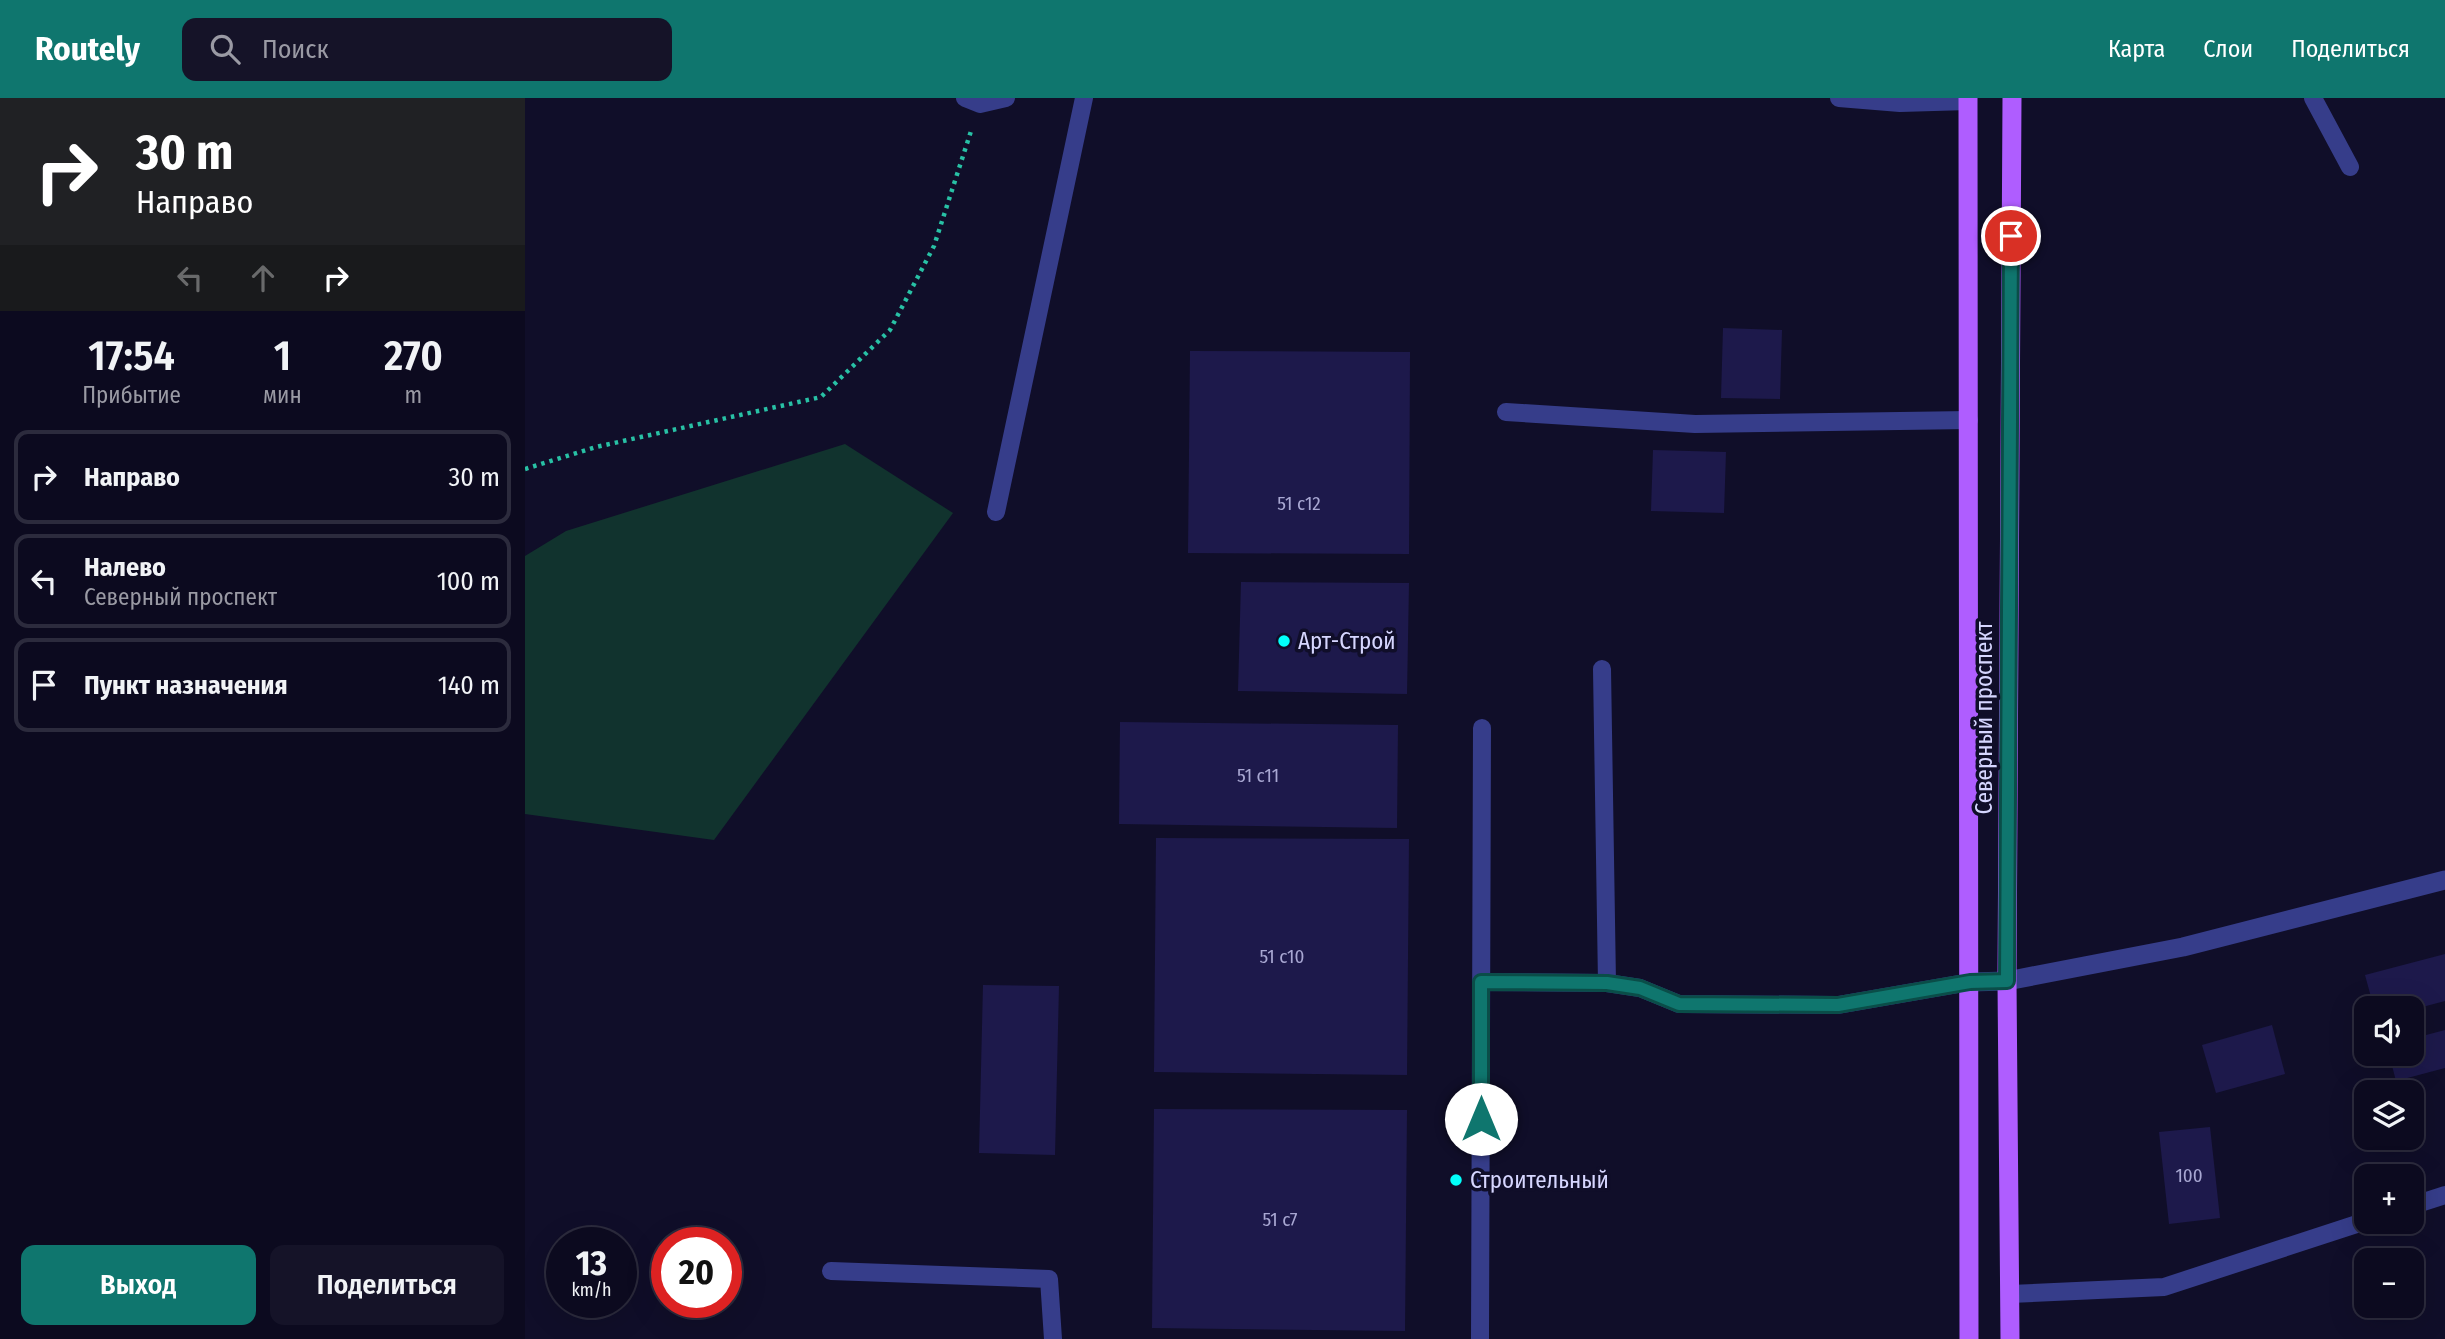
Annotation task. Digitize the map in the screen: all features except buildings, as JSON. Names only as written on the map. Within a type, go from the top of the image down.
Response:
[{"type":"main road","name":"Северный проспект","points":[[2010,1339],[2007,981],[2012,98]]},
{"type":"main road","name":"Северный проспект","points":[[1968,99],[1969,1339]]},
{"type":"street","points":[[1970,982],[2007,981],[2183,947],[2445,880]]},
{"type":"lane","points":[[973,101],[1006,98]]},
{"type":"lane","points":[[996,512],[1084,98]]},
{"type":"lane","points":[[1839,98],[1900,103],[1968,99]]},
{"type":"lane","points":[[2313,98],[2350,167]]},
{"type":"lane","points":[[1506,412],[1695,425],[1969,420]]},
{"type":"lane","points":[[1602,668],[1607,983]]},
{"type":"lane","points":[[1480,1339],[1482,728]]},
{"type":"lane","points":[[1481,982],[1607,983],[1640,988],[1679,1004],[1838,1005],[1970,982]]},
{"type":"lane","points":[[2424,1202],[2445,1195]]},
{"type":"lane","points":[[2010,1294],[2164,1287],[2354,1225]]},
{"type":"lane","points":[[831,1271],[1049,1279],[1052,1339]]},
{"type":"path","points":[[525,469],[596,447],[821,397],[890,330],[934,246],[973,101]]},
{"type":"green space","points":[[845,444],[953,513],[714,840],[525,814],[525,556],[566,531]]},
{"type":"place","name":"Арт-Строй","points":[[1284,641]]},
{"type":"place","name":"Строительный","points":[[1456,1180]]},
{"type":"route","points":[[1481,1119],[1481,982],[1607,983],[1640,988],[1679,1004],[1838,1005],[1970,982],[2007,981],[2011,236]]}]
